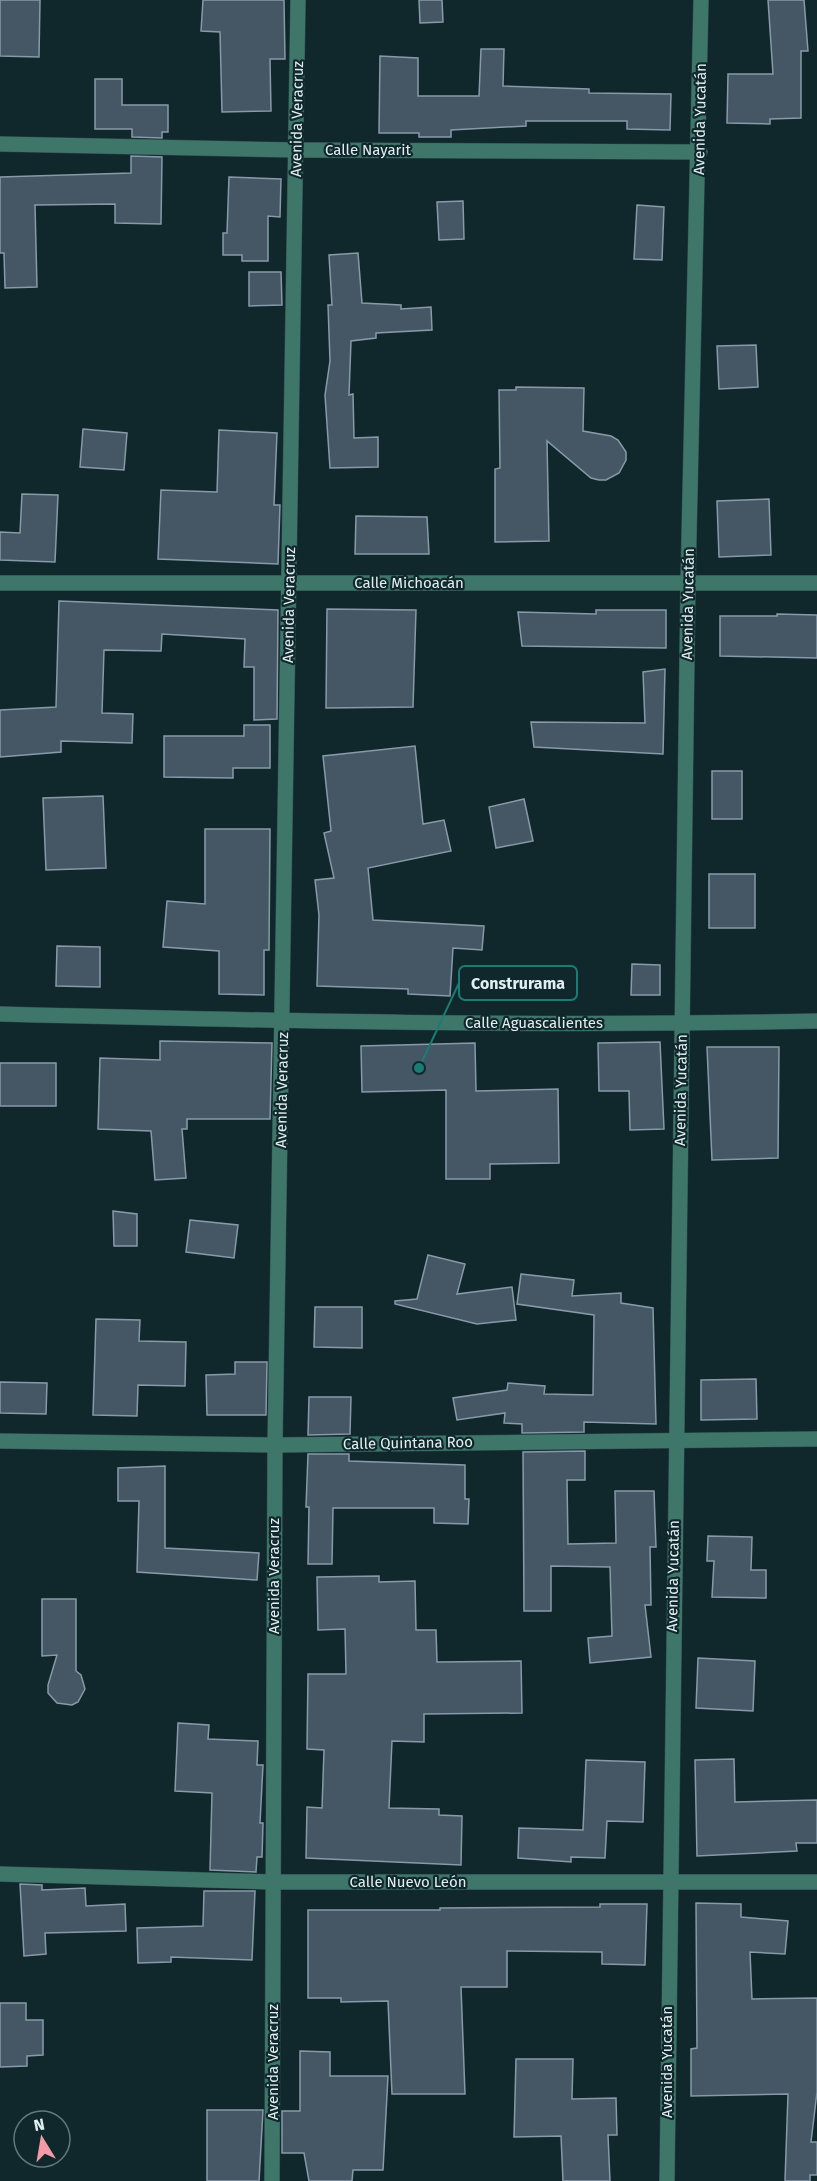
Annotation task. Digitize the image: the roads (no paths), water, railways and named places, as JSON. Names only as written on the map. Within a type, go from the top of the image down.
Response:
[{"type":"street","name":"Avenida Veracruz","points":[[272,2181],[274,1445],[283,1021],[298,0]]},
{"type":"street","name":"Avenida Yucatán","points":[[667,2181],[669,1883],[688,582],[700,152],[701,0]]},
{"type":"street","name":"Calle Nayarit","points":[[0,144],[297,150],[700,152]]},
{"type":"street","name":"Calle Michoacán","points":[[0,583],[817,583]]},
{"type":"street","name":"Calle Aguascalientes","points":[[0,1014],[283,1021],[682,1024],[817,1021]]},
{"type":"street","name":"Calle Quintana Roo","points":[[0,1441],[274,1445],[817,1439]]},
{"type":"street","name":"Calle Nuevo León","points":[[0,1874],[274,1882],[817,1882]]},
{"type":"place","name":"Construrama","points":[[419,1068]]}]
